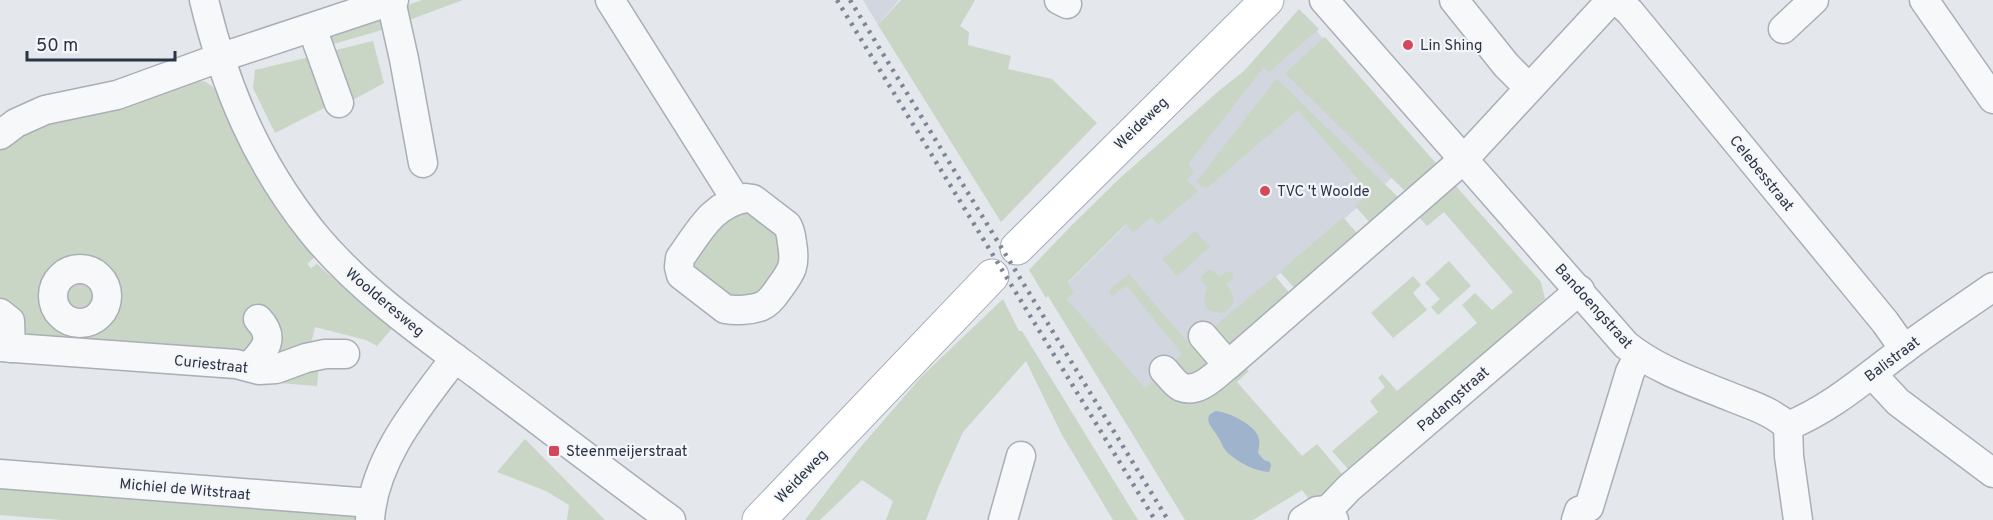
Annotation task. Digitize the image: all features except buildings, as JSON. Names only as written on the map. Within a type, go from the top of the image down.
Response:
[{"type":"main road","name":"Weideweg","points":[[1017,248],[1267,0]]},
{"type":"main road","name":"Weideweg","points":[[759,520],[992,276]]},
{"type":"street","name":"Woolderesweg","points":[[204,0],[226,81],[249,133],[273,176],[312,232],[352,274],[390,308],[671,520]]},
{"type":"street","points":[[610,0],[736,200]]},
{"type":"street","name":"Bandoengstraat","points":[[1324,0],[1626,345],[1639,355],[1679,376],[1772,413],[1788,426]]},
{"type":"street","points":[[1454,0],[1506,65],[1529,88]]},
{"type":"street","points":[[1164,370],[1179,387],[1190,389],[1202,386],[1464,159],[1611,0]]},
{"type":"street","name":"Celebesstraat","points":[[1617,0],[1637,21],[1870,304],[1904,349]]},
{"type":"street","points":[[1783,29],[1814,0]]},
{"type":"street","points":[[1924,0],[1993,99]]},
{"type":"street","points":[[0,135],[16,123],[38,113],[117,95],[219,58],[393,1],[423,163]]},
{"type":"street","points":[[312,28],[339,103]]},
{"type":"street","name":"Balistraat","points":[[1788,426],[1810,417],[1840,399],[1904,349],[1993,287]]},
{"type":"street","name":"Padangstraat","points":[[1321,517],[1336,499],[1580,290]]},
{"type":"street","points":[[0,313],[10,321],[5,347]]},
{"type":"street","points":[[249,367],[267,344],[266,329],[258,319]]},
{"type":"street","points":[[75,352],[78,323]]},
{"type":"street","points":[[1203,336],[1227,365]]},
{"type":"street","name":"Curiestraat","points":[[5,347],[236,364],[259,370],[276,369],[325,354],[345,354]]},
{"type":"street","points":[[1576,520],[1579,512],[1588,507],[1629,372],[1639,355]]},
{"type":"street","points":[[370,512],[380,475],[400,435],[455,358]]},
{"type":"street","points":[[1872,374],[1898,402],[1993,473]]},
{"type":"street","points":[[1788,426],[1789,456],[1798,520]]},
{"type":"street","points":[[1003,520],[1021,456]]},
{"type":"street","name":"Michiel de Witstraat","points":[[0,474],[370,512]]},
{"type":"shaded area","points":[[863,0],[899,0],[878,25]]},
{"type":"shaded area","name":"TVC 't Woolde","points":[[1305,17],[1421,153],[1145,389],[1067,299],[1074,293],[1068,283],[1122,229]]},
{"type":"green space","points":[[422,0],[463,0],[404,22],[405,6]]},
{"type":"green space","points":[[901,0],[975,0],[960,26],[969,32],[968,45],[1011,56],[1008,69],[1052,79],[1097,123],[1001,222],[878,25]]},
{"type":"green space","points":[[1299,9],[1319,29],[1269,72],[1263,68],[1188,164],[1194,171],[1187,180],[1198,191],[1158,225],[1151,217],[1133,233],[1126,224],[1068,282],[1074,293],[1067,299],[1145,388],[1157,377],[1168,389],[1243,366],[1249,371],[1237,382],[1302,456],[1317,444],[1348,481],[1313,504],[1302,490],[1253,520],[1185,520],[1048,296],[1046,298],[1029,270],[1119,179],[1244,71]]},
{"type":"green space","points":[[378,17],[386,22],[389,28],[323,47],[321,35]]},
{"type":"green space","points":[[1325,37],[1441,169],[1407,193],[1285,73]]},
{"type":"green space","points":[[373,41],[384,83],[351,101],[324,53]]},
{"type":"green space","points":[[314,56],[330,105],[275,133],[253,88],[255,70]]},
{"type":"green space","points":[[1276,79],[1399,198],[1374,227],[1355,206],[1370,193],[1298,110],[1207,188],[1202,187],[1197,181]]},
{"type":"green space","points":[[196,80],[206,82],[218,91],[318,254],[307,264],[311,268],[317,264],[364,305],[394,326],[377,346],[366,340],[315,327],[306,365],[319,366],[317,386],[0,361],[0,149],[23,131]]},
{"type":"green space","points":[[1455,185],[1541,282],[1545,299],[1354,476],[1332,451],[1378,412],[1370,401],[1385,387],[1378,378],[1382,374],[1397,391],[1477,323],[1462,305],[1475,293],[1492,310],[1513,292],[1444,212],[1427,226],[1419,217]]},
{"type":"green space","points":[[750,207],[786,244],[769,289],[736,302],[688,268],[715,224]]},
{"type":"green space","points":[[1343,217],[1361,238],[1299,293],[1280,272]]},
{"type":"green space","points":[[1195,231],[1210,247],[1177,276],[1162,259]]},
{"type":"green space","points":[[1449,261],[1471,286],[1438,315],[1431,307],[1440,299],[1425,283]]},
{"type":"green space","points":[[1208,270],[1214,271],[1220,277],[1227,271],[1233,273],[1232,280],[1226,283],[1234,300],[1228,310],[1222,313],[1210,311],[1205,305],[1207,287],[1201,280],[1202,275]]},
{"type":"green space","points":[[1129,274],[1191,346],[1198,341],[1214,360],[1194,380],[1172,364],[1182,354],[1126,285],[1113,296],[1110,292],[1112,287]]},
{"type":"green space","points":[[1275,276],[1293,297],[1232,350],[1210,330]]},
{"type":"green space","points":[[1413,276],[1421,285],[1413,293],[1427,310],[1393,338],[1371,313]]},
{"type":"green space","points":[[1003,299],[1019,331],[1022,331],[1138,520],[1113,520],[1062,435],[1026,361],[963,432],[926,520],[886,520],[893,501],[862,480],[820,520],[805,520],[858,450],[922,376]]},
{"type":"green space","points":[[525,439],[605,520],[567,520],[569,505],[546,491],[497,472]]},
{"type":"green space","points":[[0,481],[351,510],[360,520],[61,520],[0,515]]},
{"type":"water","points":[[1216,411],[1239,419],[1254,430],[1259,439],[1258,453],[1264,460],[1270,462],[1269,472],[1248,466],[1227,452],[1209,423],[1209,416]]},
{"type":"railway","points":[[837,0],[1155,520]]},
{"type":"railway","points":[[850,0],[1168,520]]},
{"type":"place","name":"Lin Shing","points":[[1408,45]]},
{"type":"place","name":"TVC 't Woolde","points":[[1265,191]]},
{"type":"place","name":"Steenmeijerstraat","points":[[554,451]]}]
